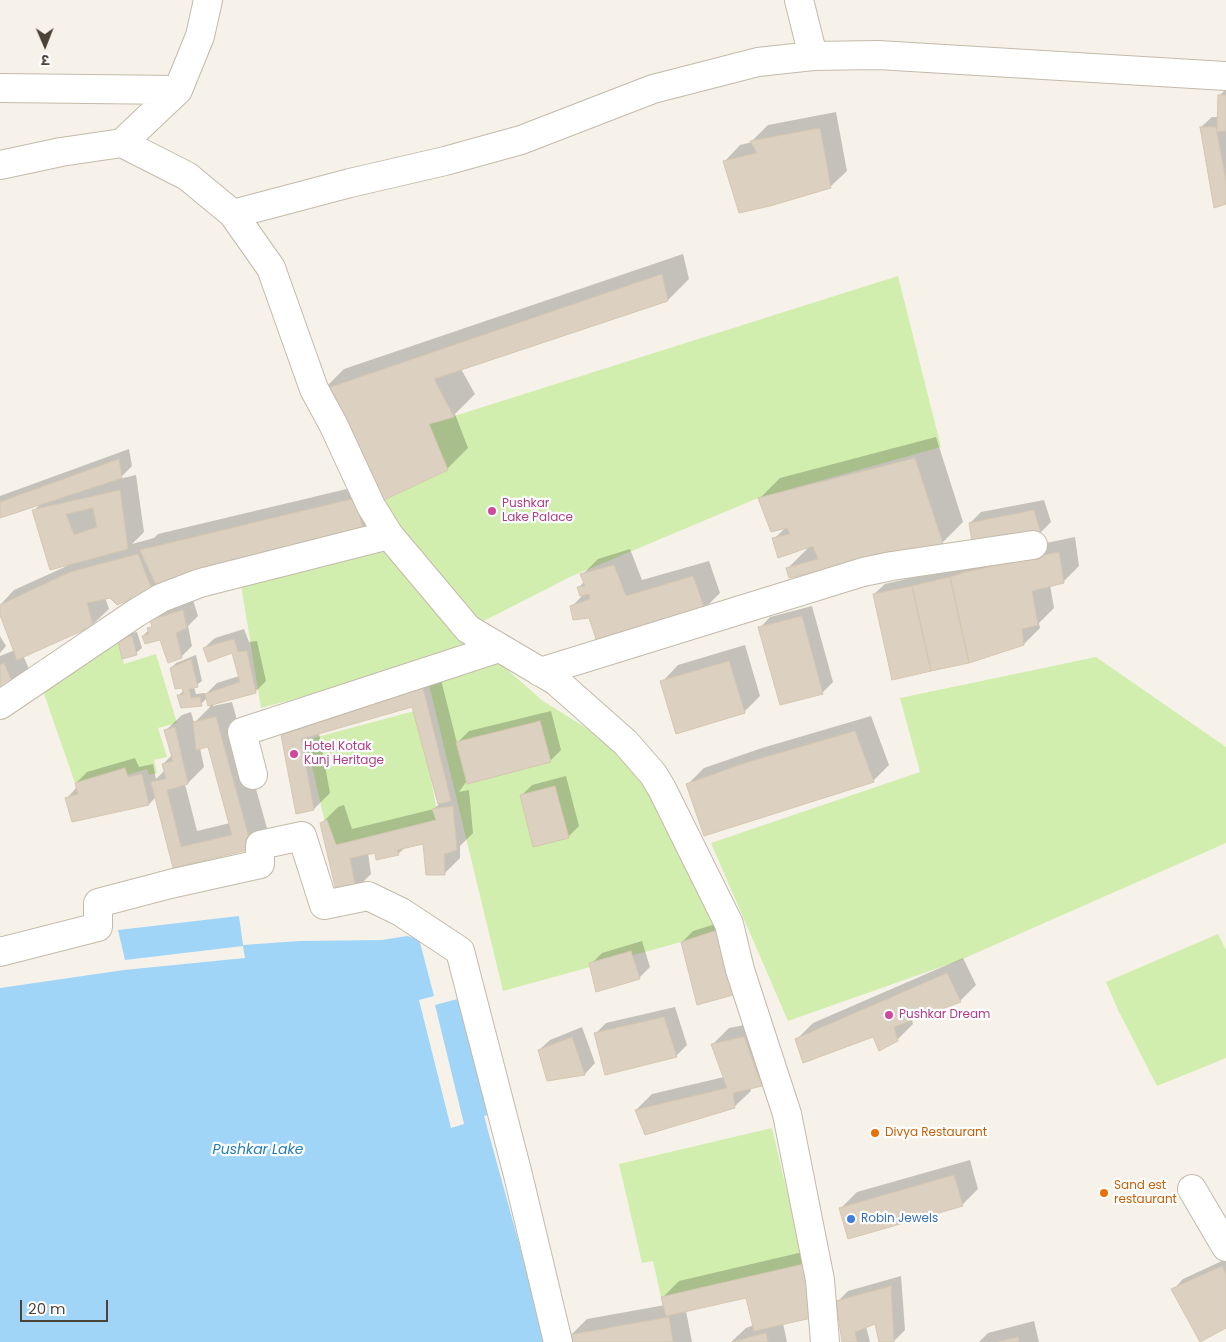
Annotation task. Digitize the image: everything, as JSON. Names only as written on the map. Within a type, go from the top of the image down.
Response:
[{"type":"street","points":[[0,166],[60,152],[122,143],[178,90],[200,36],[208,0]]},
{"type":"street","points":[[799,0],[813,56]]},
{"type":"street","points":[[233,214],[521,140],[653,90],[758,62],[813,56],[878,55],[1226,76]]},
{"type":"street","points":[[0,88],[178,90]]},
{"type":"street","points":[[122,143],[187,176],[233,214],[271,268],[314,389],[334,424],[372,506],[389,535],[468,630],[556,681],[626,743],[653,774],[729,924],[740,970],[787,1114],[820,1280],[824,1342]]},
{"type":"street","points":[[0,705],[161,598],[200,583],[389,535]]},
{"type":"street","points":[[540,672],[863,572],[1032,545]]},
{"type":"street","points":[[253,775],[242,732],[499,648]]},
{"type":"street","points":[[0,952],[98,927],[98,903],[170,884],[260,864],[260,845],[302,836],[324,906],[368,896],[401,912],[460,951],[518,1175],[558,1342]]},
{"type":"street","points":[[1192,1189],[1226,1247]]},
{"type":"green space","points":[[898,276],[941,447],[758,498],[570,577],[470,628],[374,505],[448,470],[429,424]]},
{"type":"green space","points":[[387,540],[454,623],[543,701],[665,777],[727,927],[692,939],[503,991],[424,664],[261,708],[241,585]]},
{"type":"green space","points":[[118,640],[124,664],[156,654],[177,723],[158,728],[167,757],[154,760],[157,773],[149,775],[147,769],[127,775],[124,768],[75,783],[43,691]]},
{"type":"green space","points":[[1096,657],[1226,747],[1226,843],[958,961],[788,1021],[711,843],[920,772],[900,698]]},
{"type":"green space","points":[[418,710],[439,822],[331,849],[306,740]]},
{"type":"green space","points":[[1218,934],[1226,950],[1226,1058],[1157,1086],[1118,1010],[1106,982]]},
{"type":"green space","points":[[772,1128],[804,1264],[661,1297],[653,1261],[642,1263],[619,1164]]},
{"type":"water","name":"Pushkar Lake","points":[[239,916],[243,945],[300,941],[382,940],[407,936],[419,939],[434,996],[419,1000],[451,1128],[464,1124],[435,1005],[465,997],[495,1113],[484,1116],[546,1342],[0,1342],[0,988],[124,970],[245,958],[243,946],[125,960],[118,930]]},
{"type":"building","points":[[1218,95],[1226,95],[1226,131],[1217,132]]},
{"type":"building","points":[[1200,127],[1216,127],[1226,181],[1226,204],[1214,208]]},
{"type":"building","points":[[820,128],[831,188],[739,213],[723,161],[757,153],[750,141]]},
{"type":"building","points":[[662,274],[668,301],[434,379],[454,417],[429,424],[448,470],[384,500],[331,390],[319,391]]},
{"type":"building","points":[[915,458],[943,544],[789,578],[786,568],[818,559],[813,546],[778,558],[772,538],[790,534],[787,528],[771,532],[758,498]]},
{"type":"building","points":[[119,459],[122,478],[0,518],[0,502]]},
{"type":"building","points":[[120,490],[128,549],[50,570],[32,510]]},
{"type":"building","points":[[356,498],[364,536],[157,587],[140,550]]},
{"type":"building","points":[[93,508],[97,527],[74,535],[66,514]]},
{"type":"building","points":[[1034,510],[1041,534],[973,547],[969,523]]},
{"type":"building","points":[[1059,552],[1064,583],[1032,591],[1038,625],[1022,629],[1024,645],[969,663],[950,577]]},
{"type":"building","points":[[138,554],[152,590],[117,605],[110,598],[87,603],[93,626],[17,660],[0,615],[0,605],[70,572]]},
{"type":"building","points":[[614,565],[626,596],[693,576],[705,610],[597,642],[589,618],[573,620],[570,606],[590,599],[589,594],[580,596],[577,587],[585,586],[580,574]]},
{"type":"building","points":[[950,577],[969,663],[931,671],[912,586]]},
{"type":"building","points":[[912,586],[931,671],[892,680],[873,594]]},
{"type":"building","points":[[183,610],[187,628],[176,633],[182,658],[168,663],[160,640],[145,644],[142,636],[149,634],[147,628],[152,627],[150,620]]},
{"type":"building","points":[[802,616],[823,694],[780,705],[758,627]]},
{"type":"building","points":[[132,636],[137,655],[122,659],[118,640]]},
{"type":"building","points":[[234,639],[238,652],[247,651],[256,693],[208,706],[205,694],[240,682],[232,653],[208,662],[203,648]]},
{"type":"building","points":[[191,659],[198,687],[189,689],[191,698],[200,697],[202,706],[181,708],[177,695],[184,695],[182,688],[175,689],[170,668]]},
{"type":"building","points":[[729,661],[745,713],[676,734],[660,681]]},
{"type":"building","points":[[4,663],[16,691],[0,702],[0,665]]},
{"type":"building","name":"Hotel Kotak Kunj Heritage","points":[[423,688],[451,801],[438,804],[412,707],[301,739],[314,810],[296,814],[281,735]]},
{"type":"building","points":[[216,717],[252,849],[173,868],[151,782],[166,779],[162,764],[173,761],[164,730],[175,727],[188,784],[167,790],[181,847],[232,835],[208,747],[196,750],[193,722]]},
{"type":"building","points":[[540,721],[551,762],[467,784],[456,742]]},
{"type":"building","points":[[855,731],[874,782],[704,836],[686,784],[745,763]]},
{"type":"building","points":[[125,768],[128,777],[142,774],[149,805],[72,822],[65,798],[78,794],[75,783]]},
{"type":"building","points":[[555,786],[569,838],[533,847],[520,795]]},
{"type":"building","points":[[453,806],[457,850],[444,854],[445,875],[426,875],[423,844],[397,850],[399,855],[376,860],[375,853],[350,858],[356,891],[337,895],[320,823],[327,820],[336,845],[436,820],[432,809]]},
{"type":"building","points":[[727,927],[733,995],[697,1005],[681,942]]},
{"type":"building","points":[[631,951],[640,979],[596,992],[589,963]]},
{"type":"building","name":"Pushkar Dream","points":[[947,973],[961,1002],[894,1027],[898,1041],[879,1051],[873,1037],[803,1063],[795,1039]]},
{"type":"building","points":[[664,1017],[677,1057],[605,1075],[594,1033]]},
{"type":"building","points":[[572,1037],[585,1075],[547,1081],[538,1050]]},
{"type":"building","points":[[744,1037],[762,1086],[733,1093],[735,1108],[645,1135],[635,1110],[727,1088],[711,1044]]},
{"type":"building","points":[[954,1175],[963,1206],[848,1239],[839,1208]]},
{"type":"building","points":[[804,1264],[816,1317],[754,1331],[746,1298],[666,1316],[661,1297]]},
{"type":"building","points":[[1222,1266],[1226,1274],[1226,1328],[1200,1342],[1171,1289]]},
{"type":"building","points":[[891,1286],[894,1342],[879,1342],[875,1324],[855,1332],[857,1342],[842,1342],[836,1301]]},
{"type":"building","points":[[669,1317],[673,1342],[571,1342],[569,1335]]},
{"type":"building","points":[[766,1333],[768,1342],[733,1342],[750,1337]]},
{"type":"building","points":[[1018,1337],[1019,1342],[998,1342]]},
{"type":"place","name":"Pushkar Lake Palace","points":[[492,511]]},
{"type":"place","name":"Hotel Kotak Kunj Heritage","points":[[294,754]]},
{"type":"place","name":"Pushkar Dream","points":[[889,1015]]},
{"type":"place","name":"Divya Restaurant","points":[[875,1133]]},
{"type":"place","name":"Sand est restaurant","points":[[1104,1193]]},
{"type":"place","name":"Robin Jewels","points":[[851,1219]]}]
